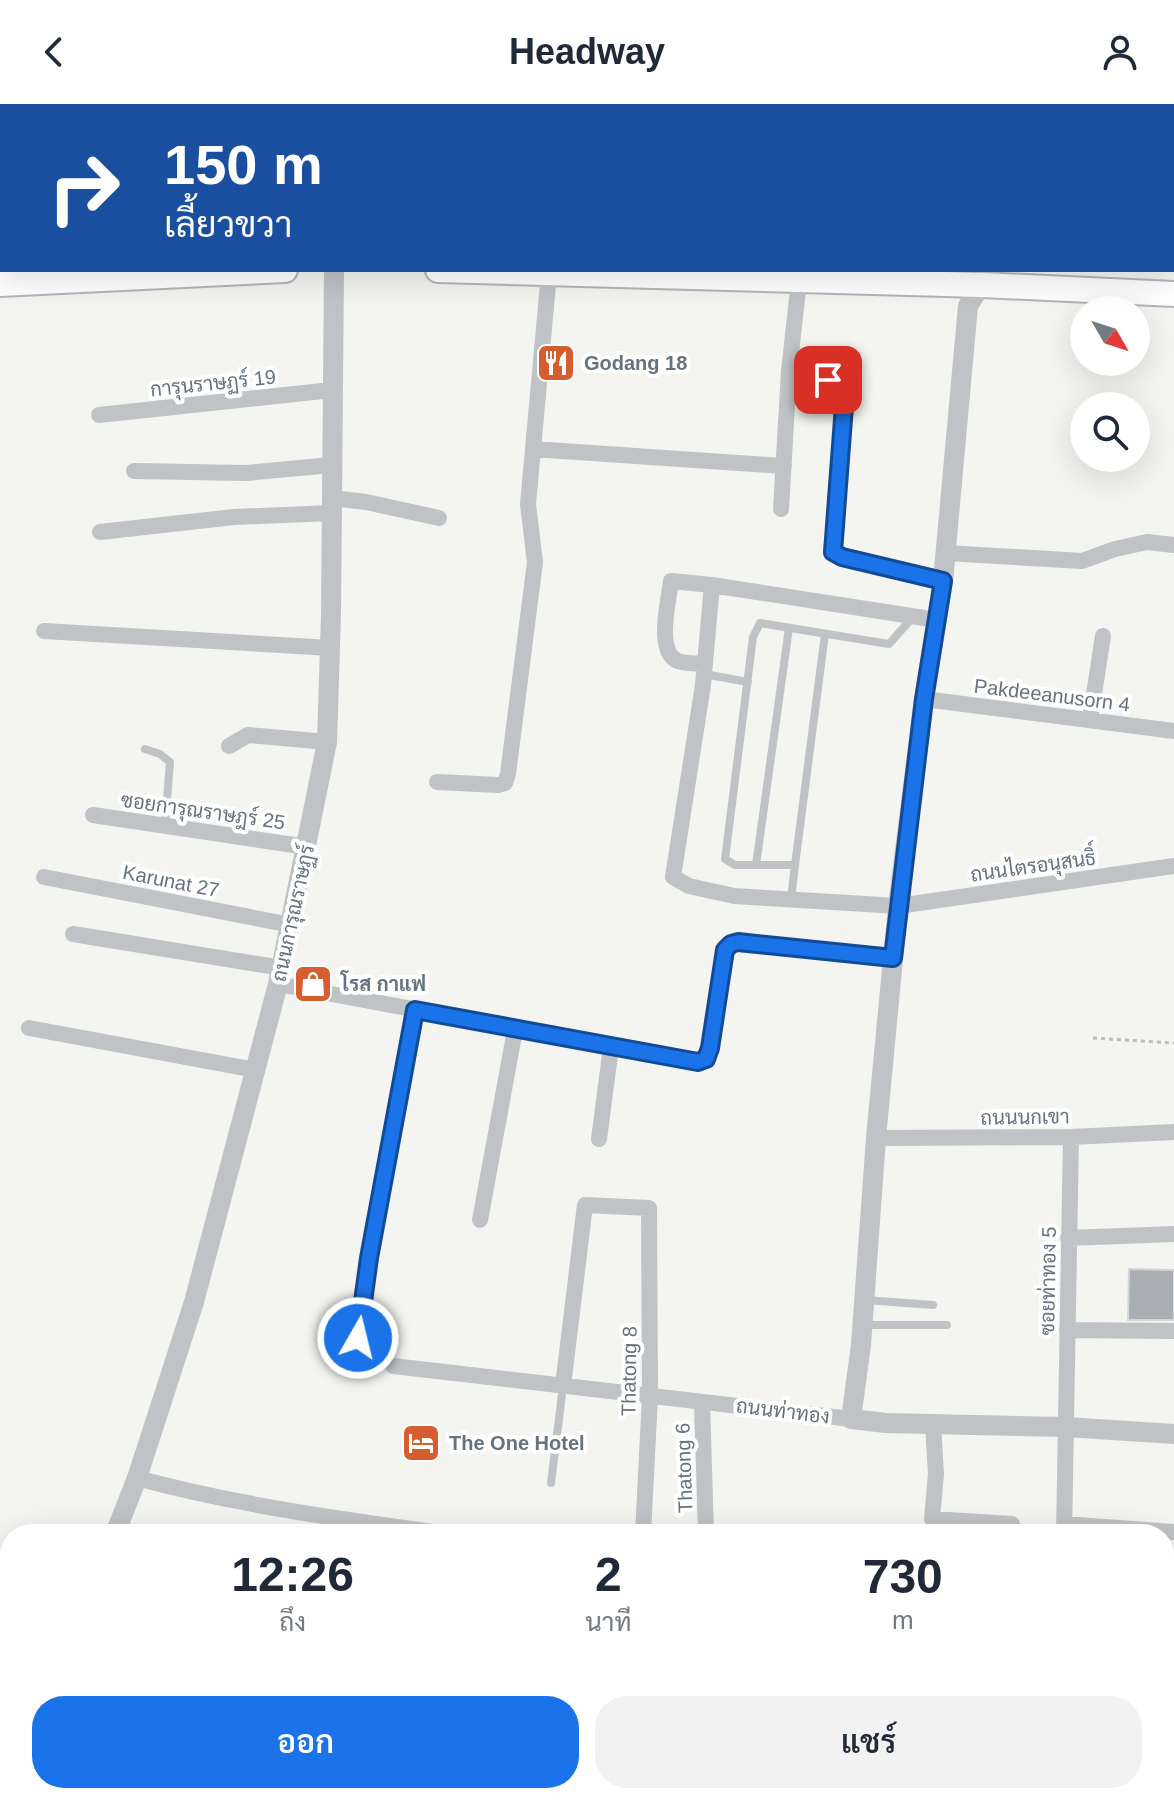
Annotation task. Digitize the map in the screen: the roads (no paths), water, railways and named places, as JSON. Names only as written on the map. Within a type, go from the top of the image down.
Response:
[{"type":"main road","points":[[0,284],[110,274],[198,272]]},
{"type":"main road","points":[[512,272],[986,278],[1174,294]]},
{"type":"street","name":"ถนนการุณราษฏร์","points":[[119,1524],[194,1302],[280,976],[327,742],[334,272]]},
{"type":"street","points":[[437,782],[498,785],[505,783],[508,774],[535,562],[528,504],[549,273]]},
{"type":"street","points":[[781,509],[789,371],[800,275]]},
{"type":"street","points":[[851,1419],[863,1325],[876,1138],[898,906],[924,699],[943,581],[968,306],[986,278]]},
{"type":"street","points":[[789,371],[828,380],[842,395],[844,406],[833,552],[842,557],[943,581]]},
{"type":"street","name":"การุนราษฏร์ 19","points":[[99,415],[332,390]]},
{"type":"street","points":[[533,449],[784,466]]},
{"type":"street","points":[[134,471],[247,473],[331,465]]},
{"type":"street","points":[[100,532],[366,502],[439,518]]},
{"type":"street","points":[[946,553],[1082,561],[1147,542],[1174,545]]},
{"type":"street","points":[[712,585],[704,669],[678,661],[665,642],[671,581],[712,585],[937,620]]},
{"type":"street","points":[[44,631],[330,648]]},
{"type":"street","points":[[1090,720],[1103,636]]},
{"type":"street","name":"ถนนไตรอนุสนธิ์","points":[[704,669],[673,877],[689,886],[734,896],[898,906],[1174,866]]},
{"type":"street","name":"Pakdeeanusorn 4","points":[[924,699],[1174,731]]},
{"type":"street","points":[[229,746],[248,735],[327,742]]},
{"type":"street","name":"ซอยการุณราษฎร์ 25","points":[[93,815],[307,847]]},
{"type":"street","name":"Karunat 27","points":[[44,877],[291,925]]},
{"type":"street","points":[[73,934],[280,976],[415,1010],[698,1062],[706,1059],[725,950],[731,944],[738,942],[893,958]]},
{"type":"street","points":[[354,1364],[369,1258],[415,1010]]},
{"type":"street","points":[[29,1028],[255,1070]]},
{"type":"street","points":[[480,1220],[515,1030]]},
{"type":"street","points":[[599,1139],[611,1047]]},
{"type":"street","name":"ถนนนกเขา","points":[[876,1138],[1071,1137],[1174,1132]]},
{"type":"street","name":"ซอยท่าทอง 5","points":[[1064,1524],[1071,1137]]},
{"type":"street","name":"Thatong 8","points":[[563,1386],[585,1205],[649,1208],[650,1396],[644,1524]]},
{"type":"street","points":[[1068,1238],[1174,1234]]},
{"type":"street","points":[[1067,1330],[1174,1331]]},
{"type":"street","name":"ถนนท่าทอง","points":[[393,1366],[851,1419],[1174,1434]]},
{"type":"street","name":"Thatong 6","points":[[702,1402],[706,1524]]},
{"type":"street","points":[[933,1424],[936,1474],[932,1519],[1012,1524]]},
{"type":"street","points":[[137,1478],[335,1524]]},
{"type":"street","points":[[1168,1804],[1174,1804]]},
{"type":"lane","points":[[795,865],[735,865],[725,859],[753,637],[760,623],[889,644],[913,616]]},
{"type":"lane","points":[[756,865],[789,628]]},
{"type":"lane","points":[[791,899],[825,634]]},
{"type":"lane","points":[[704,669],[748,682]]},
{"type":"lane","points":[[145,749],[160,754],[170,762],[165,826]]},
{"type":"lane","points":[[865,1300],[933,1305]]},
{"type":"lane","points":[[863,1325],[947,1325]]},
{"type":"lane","points":[[551,1483],[563,1386]]},
{"type":"place","name":"Godang 18","points":[[556,363]]},
{"type":"place","name":"โรส กาแฟ","points":[[313,984]]},
{"type":"place","name":"The One Hotel","points":[[421,1443]]}]
